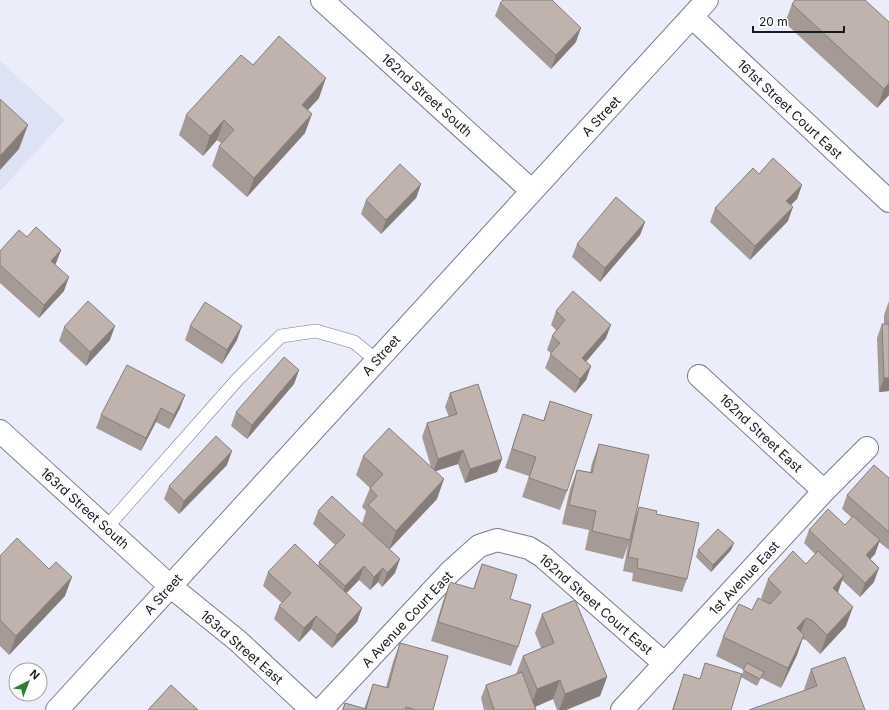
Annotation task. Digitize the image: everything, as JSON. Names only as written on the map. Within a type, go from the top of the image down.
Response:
[{"type":"street","name":"162nd Street South","points":[[322,0],[532,191]]},
{"type":"street","name":"A Street","points":[[57,710],[707,0]]},
{"type":"street","name":"161st Street Court East","points":[[692,17],[889,201]]},
{"type":"street","name":"162nd Street East","points":[[699,376],[824,491]]},
{"type":"street","name":"163rd Street South","points":[[0,431],[170,586]]},
{"type":"street","name":"1st Avenue East","points":[[622,710],[824,491],[868,448]]},
{"type":"street","name":"A Avenue Court East","points":[[321,710],[450,572],[479,546],[497,540],[501,542]]},
{"type":"street","name":"162nd Street Court East","points":[[501,542],[529,548],[542,556],[665,664]]},
{"type":"street","name":"163rd Street East","points":[[170,586],[238,641],[312,710]]},
{"type":"lane","points":[[106,528],[237,380],[281,336],[316,332],[354,342],[376,360]]},
{"type":"shaded area","points":[[0,61],[65,120],[0,191]]},
{"type":"building","points":[[503,0],[552,0],[581,28],[556,55],[500,3]]},
{"type":"building","points":[[795,0],[865,0],[889,22],[889,83],[884,89],[792,4]]},
{"type":"building","points":[[279,36],[326,78],[302,105],[312,114],[254,178],[219,146],[234,130],[224,120],[210,136],[186,115],[241,55],[253,65]]},
{"type":"building","points":[[0,99],[28,125],[0,156]]},
{"type":"building","points":[[773,158],[802,185],[786,201],[793,207],[755,246],[715,208],[753,168],[759,174]]},
{"type":"building","points":[[400,164],[421,184],[386,220],[366,200]]},
{"type":"building","points":[[616,197],[645,222],[605,268],[577,244]]},
{"type":"building","points":[[36,227],[61,250],[51,261],[69,277],[44,305],[0,265],[0,251],[19,230],[27,237]]},
{"type":"building","points":[[573,291],[611,325],[582,358],[591,366],[580,379],[550,354],[560,343],[552,336],[565,320],[556,311]]},
{"type":"building","points":[[88,301],[115,326],[90,352],[64,327]]},
{"type":"building","points":[[205,302],[242,326],[227,350],[190,326]]},
{"type":"building","points":[[882,324],[889,324],[889,378],[884,378]]},
{"type":"building","points":[[284,357],[299,370],[252,425],[236,412]]},
{"type":"building","points":[[127,365],[185,395],[174,415],[161,408],[146,438],[101,415]]},
{"type":"building","points":[[478,384],[502,459],[470,469],[463,450],[438,459],[427,423],[457,414],[450,393]]},
{"type":"building","points":[[550,401],[592,415],[567,491],[529,478],[536,457],[512,449],[523,414],[544,421]]},
{"type":"building","points":[[389,428],[444,479],[396,531],[368,505],[377,496],[370,488],[383,474],[363,456]]},
{"type":"building","points":[[216,436],[232,451],[184,501],[169,486]]},
{"type":"building","points":[[599,444],[649,455],[630,540],[592,531],[596,511],[569,505],[577,470],[592,473]]},
{"type":"building","points":[[874,465],[889,478],[889,532],[847,495]]},
{"type":"building","points":[[332,496],[400,559],[387,573],[383,568],[374,577],[364,566],[345,586],[319,562],[345,535],[318,511]]},
{"type":"building","points":[[639,507],[657,511],[656,514],[699,523],[687,579],[637,568],[638,559],[628,557]]},
{"type":"building","points":[[828,509],[845,525],[853,516],[880,540],[866,555],[879,568],[865,583],[809,530]]},
{"type":"building","points":[[718,529],[734,543],[713,565],[698,550]]},
{"type":"building","points":[[17,538],[49,569],[56,562],[72,577],[16,636],[0,620],[0,556]]},
{"type":"building","points":[[295,544],[362,608],[337,635],[316,616],[304,628],[279,606],[291,593],[268,572]]},
{"type":"building","points":[[793,551],[806,564],[818,551],[844,575],[833,588],[853,607],[827,635],[813,621],[806,618],[797,628],[804,635],[788,668],[723,637],[739,604],[752,610],[758,598],[770,604],[781,592],[768,579]]},
{"type":"building","points":[[482,564],[517,575],[510,599],[531,605],[518,647],[438,622],[450,582],[474,589]]},
{"type":"building","points":[[575,600],[607,677],[565,694],[560,680],[537,689],[523,656],[554,643],[542,614]]},
{"type":"building","points":[[400,643],[448,656],[433,710],[416,710],[406,707],[405,710],[343,710],[345,703],[366,709],[373,684],[388,688]]},
{"type":"building","points":[[845,657],[865,710],[749,710],[817,686],[811,669]]},
{"type":"building","points":[[705,663],[742,674],[731,710],[673,710],[684,674],[700,679]]},
{"type":"building","points":[[747,663],[764,672],[760,679],[743,670]]},
{"type":"building","points":[[522,672],[536,710],[494,710],[486,685]]},
{"type":"building","points":[[171,685],[198,710],[148,710]]}]
